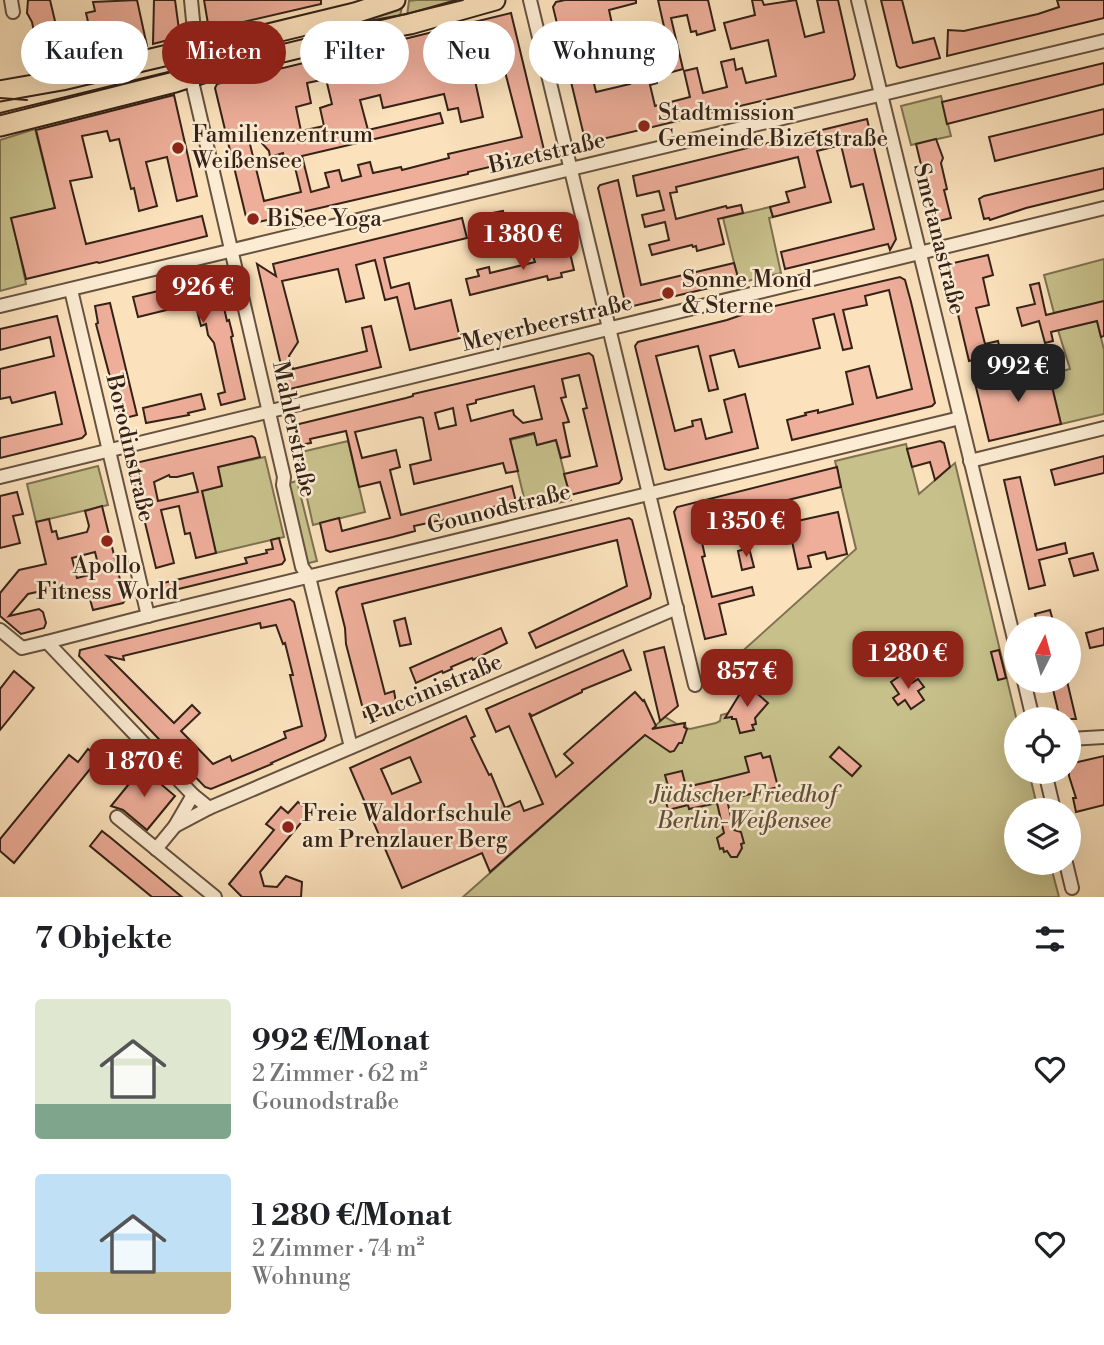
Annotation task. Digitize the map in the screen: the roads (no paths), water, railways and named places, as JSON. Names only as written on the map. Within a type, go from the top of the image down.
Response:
[{"type":"main road","points":[[286,51],[420,22],[495,0]]},
{"type":"main road","points":[[286,29],[355,13],[387,1]]},
{"type":"main road","points":[[0,91],[62,80],[162,56]]},
{"type":"main road","points":[[0,126],[164,84]]},
{"type":"street","points":[[191,0],[193,21]]},
{"type":"street","points":[[530,0],[695,685]]},
{"type":"street","name":"Smetanastraße","points":[[858,0],[1009,616]]},
{"type":"street","name":"Bizetstraße","points":[[0,306],[1104,41]]},
{"type":"street","name":"Mahlerstraße","points":[[193,84],[270,412],[302,567],[309,577],[351,747]]},
{"type":"street","name":"Meyerbeerstraße","points":[[0,477],[1104,208]]},
{"type":"street","name":"Borodinstraße","points":[[71,290],[148,616]]},
{"type":"street","name":"Gounodstraße","points":[[0,630],[22,648],[960,418]]},
{"type":"street","points":[[971,461],[1104,428]]},
{"type":"street","name":"Puccinistraße","points":[[175,826],[209,808],[677,608]]},
{"type":"street","points":[[47,642],[209,808]]},
{"type":"street","points":[[1081,738],[1104,737]]},
{"type":"street","points":[[156,849],[175,826],[193,794]]},
{"type":"street","points":[[117,817],[215,897]]},
{"type":"street","points":[[1069,875],[1072,888]]},
{"type":"tram line","points":[[0,113],[463,0]]},
{"type":"tram line","points":[[0,98],[27,100]]},
{"type":"place","name":"Stadtmission Gemeinde Bizetstraße","points":[[644,126]]},
{"type":"place","name":"Familienzentrum Weißensee","points":[[178,148]]},
{"type":"place","name":"BiSee Yoga","points":[[253,219]]},
{"type":"place","name":"Sonne Mond & Sterne","points":[[668,293]]},
{"type":"place","name":"Apollo Fitness World","points":[[107,541]]},
{"type":"place","name":"Freie Waldorfschule am Prenzlauer Berg","points":[[288,827]]},
{"type":"park label","name":"Jüdischer Friedhof Berlin-Weißensee","points":[[744,808]]}]
